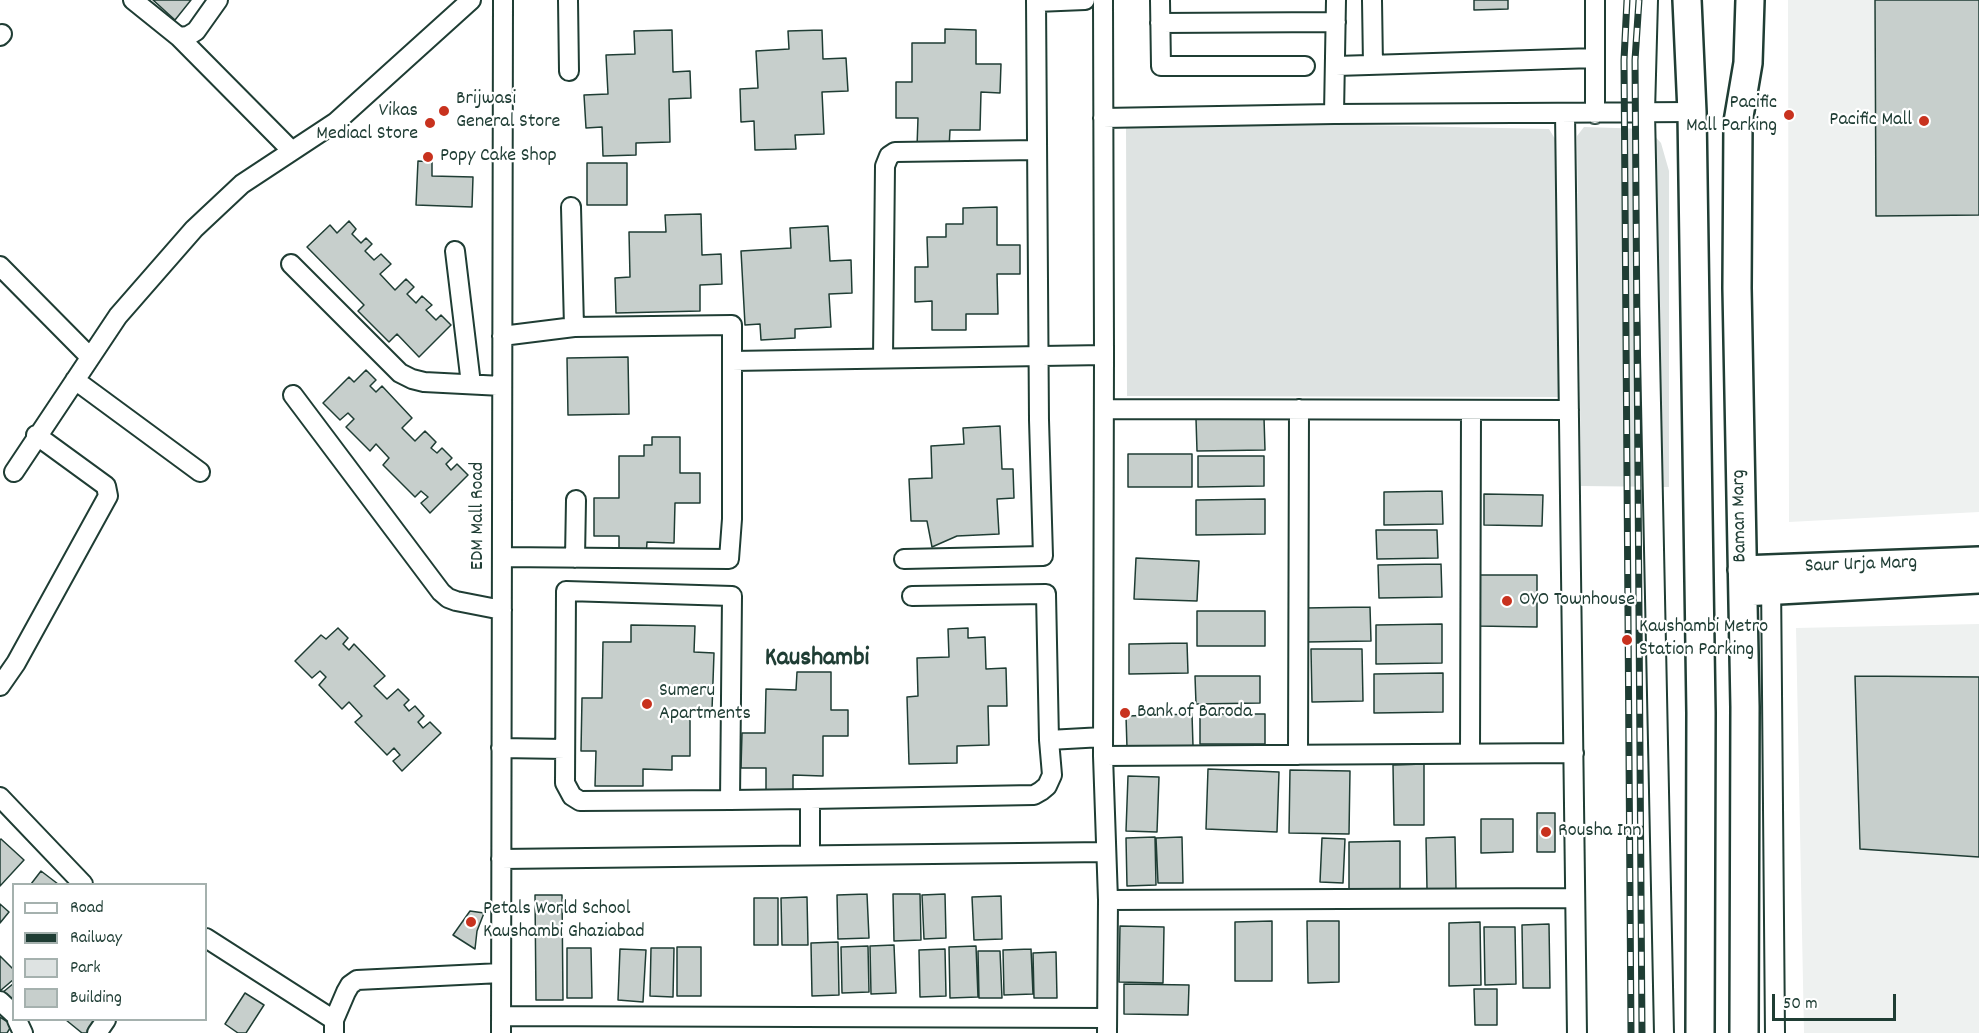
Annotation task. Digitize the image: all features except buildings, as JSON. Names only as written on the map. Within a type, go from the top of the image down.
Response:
[{"type":"main road","points":[[1687,0],[1692,112],[1701,713],[1700,1033]]},
{"type":"main road","points":[[1731,0],[1732,65],[1738,122]]},
{"type":"main road","name":"Baman Marg","points":[[1744,1033],[1745,883],[1737,288],[1738,122],[1749,63],[1749,0]]},
{"type":"main road","name":"Saur Urja Marg","points":[[1771,580],[1979,561]]},
{"type":"main road","name":"Saur Urja Marg","points":[[1742,581],[1979,579]]},
{"type":"main road","points":[[1700,882],[1745,883]]},
{"type":"main road","points":[[1700,928],[1744,927]]},
{"type":"street","points":[[133,0],[179,37],[292,151]]},
{"type":"street","points":[[179,37],[188,36],[196,30],[218,0]]},
{"type":"street","points":[[14,472],[36,435],[118,316],[194,229],[242,184],[336,122],[471,0]]},
{"type":"street","name":"EDM Mall Road","points":[[501,1025],[503,0]]},
{"type":"street","points":[[568,0],[569,71]]},
{"type":"street","points":[[904,559],[1043,555],[1038,357],[1036,1],[1085,0]]},
{"type":"street","points":[[501,1025],[1107,1025],[1108,900],[1103,756],[1102,0]]},
{"type":"street","points":[[1160,0],[1161,66],[1305,66]]},
{"type":"street","points":[[1334,114],[1336,0]]},
{"type":"street","points":[[1372,0],[1373,65]]},
{"type":"street","points":[[1594,0],[1595,114]]},
{"type":"street","points":[[1648,0],[1645,112],[1664,1033]]},
{"type":"street","points":[[1160,23],[1336,22]]},
{"type":"street","points":[[1336,66],[1595,58]]},
{"type":"street","points":[[1103,118],[1692,112]]},
{"type":"street","points":[[1565,113],[1577,1033]]},
{"type":"street","points":[[883,358],[885,166],[889,156],[895,152],[1037,150]]},
{"type":"street","points":[[571,207],[574,327]]},
{"type":"street","points":[[455,250],[471,384]]},
{"type":"street","points":[[291,264],[400,373],[424,382],[502,386]]},
{"type":"street","points":[[0,266],[90,357]]},
{"type":"street","points":[[502,336],[574,327],[732,325],[732,519],[729,559],[502,557]]},
{"type":"street","points":[[732,361],[1104,355]]},
{"type":"street","points":[[75,380],[200,472]]},
{"type":"street","points":[[293,395],[441,592],[456,601],[502,610]]},
{"type":"street","points":[[1104,408],[1569,410]]},
{"type":"street","points":[[1298,754],[1299,410]]},
{"type":"street","points":[[1470,753],[1471,410]]},
{"type":"street","points":[[0,686],[16,663],[108,496],[106,486],[36,435]]},
{"type":"street","points":[[575,558],[576,500]]},
{"type":"street","points":[[1771,580],[1775,1033]]},
{"type":"street","points":[[730,800],[732,596],[566,591],[565,783],[572,796],[579,801],[730,800],[810,799],[1034,795],[1047,786],[1052,775],[1049,741],[1046,594],[912,596]]},
{"type":"street","points":[[1049,741],[1104,736]]},
{"type":"street","points":[[501,748],[565,749]]},
{"type":"street","points":[[1103,756],[1574,753]]},
{"type":"street","points":[[0,797],[81,883]]},
{"type":"street","points":[[810,799],[810,855]]},
{"type":"street","points":[[501,859],[1106,852]]},
{"type":"street","points":[[1108,900],[1575,898]]},
{"type":"street","points":[[207,939],[334,1027],[346,992],[357,980],[501,973]]},
{"type":"street","points":[[0,1001],[12,1012]]},
{"type":"street","points":[[96,1033],[105,1021]]},
{"type":"shaded area","points":[[1788,0],[1979,0],[1979,512],[1789,522]]},
{"type":"shaded area","points":[[1979,624],[1979,1033],[1804,1033],[1796,628]]},
{"type":"green space","points":[[1126,125],[1359,125],[1549,129],[1563,152],[1565,397],[1127,396]]},
{"type":"green space","points":[[1584,127],[1648,129],[1661,143],[1669,171],[1669,487],[1581,486],[1577,136]]},
{"type":"railway","points":[[1627,0],[1624,60],[1631,1033]]},
{"type":"railway","points":[[1639,0],[1635,60],[1642,1033]]},
{"type":"place","name":"Brijwasi General Store","points":[[444,111]]},
{"type":"place","name":"Pacific Mall Parking","points":[[1789,115]]},
{"type":"place","name":"Pacific Mall","points":[[1924,121]]},
{"type":"place","name":"Vikas Mediacl Store","points":[[430,123]]},
{"type":"place","name":"Popy Cake Shop","points":[[428,157]]},
{"type":"place","name":"OYO Townhouse","points":[[1507,601]]},
{"type":"place","name":"Kaushambi Metro Station Parking","points":[[1627,640]]},
{"type":"place","name":"Sumeru Apartments","points":[[647,704]]},
{"type":"place","name":"Bank of Baroda","points":[[1125,713]]},
{"type":"place","name":"Rousha Inn","points":[[1546,832]]},
{"type":"place","name":"Petals World School Kaushambi Ghaziabad","points":[[471,922]]},
{"type":"district","name":"Kaushambi","points":[[817,660]]}]
